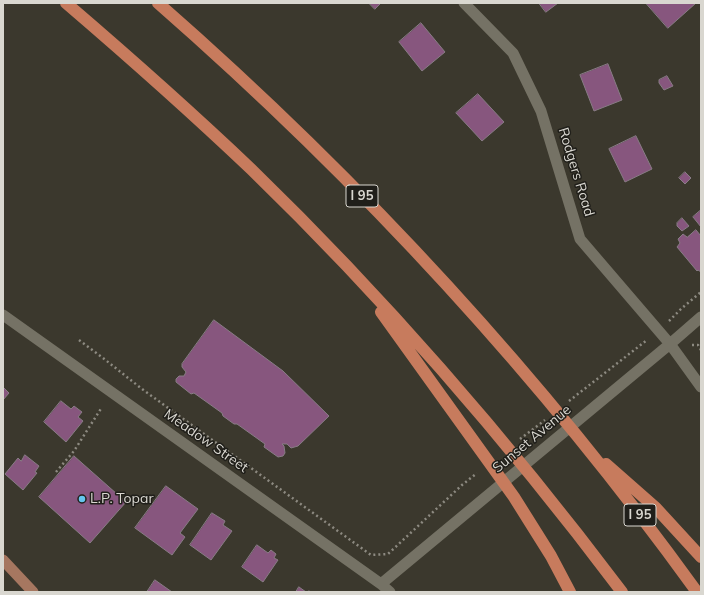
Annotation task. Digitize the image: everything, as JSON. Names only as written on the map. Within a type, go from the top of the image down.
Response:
[{"type":"highway","points":[[66,3],[199,120],[352,272],[448,376],[505,443],[622,592]]},
{"type":"highway","name":"I 95","points":[[158,3],[242,78],[346,179],[446,284],[494,338],[580,440],[632,505],[697,592]]},
{"type":"highway","points":[[352,272],[514,498],[551,556],[570,592]]},
{"type":"highway","points":[[580,440],[656,508],[701,557]]},
{"type":"main road","points":[[3,560],[33,592]]},
{"type":"street","name":"Rodgers Road","points":[[464,3],[513,53],[541,111],[580,239],[670,344],[701,387]]},
{"type":"street","name":"Meadow Street","points":[[3,315],[386,588]]},
{"type":"street","name":"Sunset Avenue","points":[[386,588],[701,317]]},
{"type":"path","points":[[566,403],[658,331],[701,292]]},
{"type":"path","points":[[79,340],[142,389],[371,555],[388,554],[480,470]]},
{"type":"path","points":[[56,472],[74,451],[102,407]]},
{"type":"path","points":[[517,442],[548,418]]},
{"type":"building","points":[[369,3],[381,3],[375,9]]},
{"type":"building","points":[[539,3],[558,3],[546,12]]},
{"type":"building","points":[[646,3],[696,3],[668,28]]},
{"type":"building","points":[[421,23],[445,52],[422,71],[399,42]]},
{"type":"building","points":[[608,64],[622,100],[594,111],[580,75]]},
{"type":"building","points":[[667,76],[673,86],[664,90],[659,83],[659,80]]},
{"type":"building","points":[[478,94],[504,122],[482,141],[456,113]]},
{"type":"building","points":[[636,136],[652,169],[625,182],[609,149]]},
{"type":"building","points":[[685,172],[691,178],[685,184],[679,178]]},
{"type":"building","points":[[701,210],[701,227],[693,217]]},
{"type":"building","points":[[682,218],[689,226],[682,231],[677,226],[677,223]]},
{"type":"building","points":[[696,230],[701,236],[701,272],[698,270],[697,271],[677,247],[680,243],[678,239],[683,234],[687,237]]},
{"type":"building","points":[[214,320],[283,371],[329,416],[298,446],[291,448],[287,444],[282,444],[284,446],[285,453],[283,456],[278,457],[264,447],[265,444],[237,424],[234,424],[223,416],[222,413],[194,393],[191,394],[176,382],[176,379],[179,376],[184,376],[186,372],[182,367],[182,364]]},
{"type":"building","points":[[3,387],[9,393],[3,400]]},
{"type":"building","points":[[61,401],[71,409],[74,406],[82,412],[78,417],[83,421],[66,442],[44,422]]},
{"type":"building","points":[[25,455],[39,466],[35,472],[37,473],[23,490],[5,474],[18,458],[21,461]]},
{"type":"building","name":"L.P. Topar","points":[[74,456],[126,502],[90,543],[39,497]]},
{"type":"building","points":[[166,486],[198,509],[180,533],[185,537],[172,555],[135,528]]},
{"type":"building","points":[[212,513],[225,521],[223,525],[232,531],[211,560],[190,545]]},
{"type":"building","points":[[257,545],[268,553],[271,550],[276,554],[274,558],[278,560],[263,582],[242,567]]},
{"type":"building","points":[[155,580],[172,592],[147,592]]},
{"type":"building","points":[[299,587],[306,592],[296,592]]},
{"type":"place","name":"L.P. Topar","points":[[82,499]]}]
